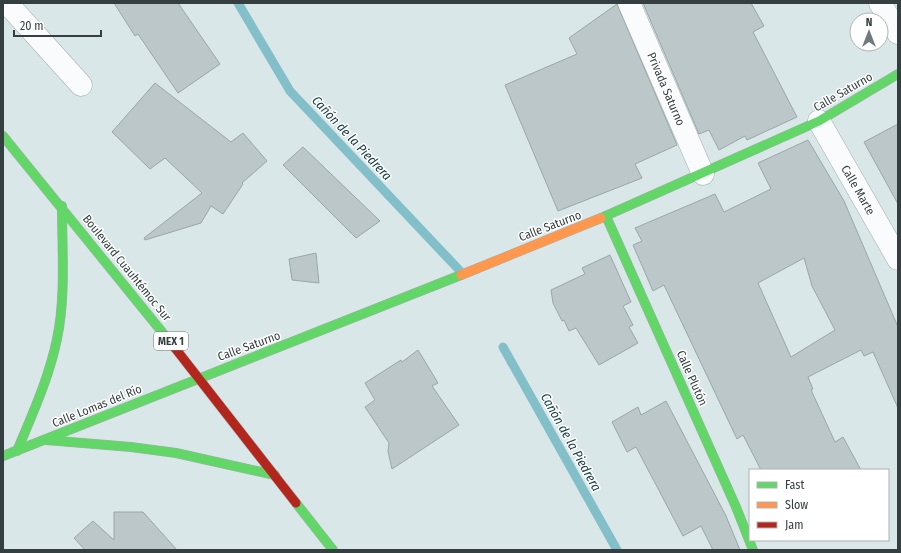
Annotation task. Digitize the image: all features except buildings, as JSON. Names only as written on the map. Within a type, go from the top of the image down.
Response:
[{"type":"main road","name":"Calle Saturno","points":[[200,377],[426,290],[493,261],[606,216],[703,174],[818,121],[898,74]]},
{"type":"main road","name":"Boulevard Cuauhtémoc Sur","points":[[3,136],[62,206],[200,377],[333,550]]},
{"type":"main road","points":[[17,451],[47,377],[57,338],[62,302],[62,206]]},
{"type":"main road","name":"Calle Plutón","points":[[606,216],[733,499],[749,540]]},
{"type":"main road","name":"Calle Lomas del Río","points":[[3,456],[200,377]]},
{"type":"main road","points":[[46,440],[142,448],[183,454],[224,461],[275,475]]},
{"type":"street","points":[[7,3],[81,85]]},
{"type":"street","name":"Privada Saturno","points":[[629,3],[703,174]]},
{"type":"street","points":[[880,3],[898,33]]},
{"type":"street","name":"Calle Marte","points":[[818,121],[898,259]]},
{"type":"waterway","name":"Cañón de la Piedrera","points":[[238,3],[290,91],[462,273]]},
{"type":"waterway","name":"Cañón de la Piedrera","points":[[503,347],[617,550]]},
{"type":"traffic: fast","points":[[601,218],[819,121],[898,74]]},
{"type":"traffic: fast","points":[[3,136],[175,348]]},
{"type":"traffic: fast","points":[[17,451],[45,382],[54,354],[60,323],[63,290],[62,206]]},
{"type":"traffic: fast","points":[[606,216],[736,507],[749,540]]},
{"type":"traffic: fast","points":[[3,456],[461,275]]},
{"type":"traffic: fast","points":[[46,440],[131,447],[176,453],[275,475]]},
{"type":"traffic: fast","points":[[296,503],[333,550]]},
{"type":"traffic: fast","points":[[749,541],[753,550]]},
{"type":"traffic: slow","points":[[461,275],[601,218]]},
{"type":"traffic: jam","points":[[175,348],[296,503]]}]
